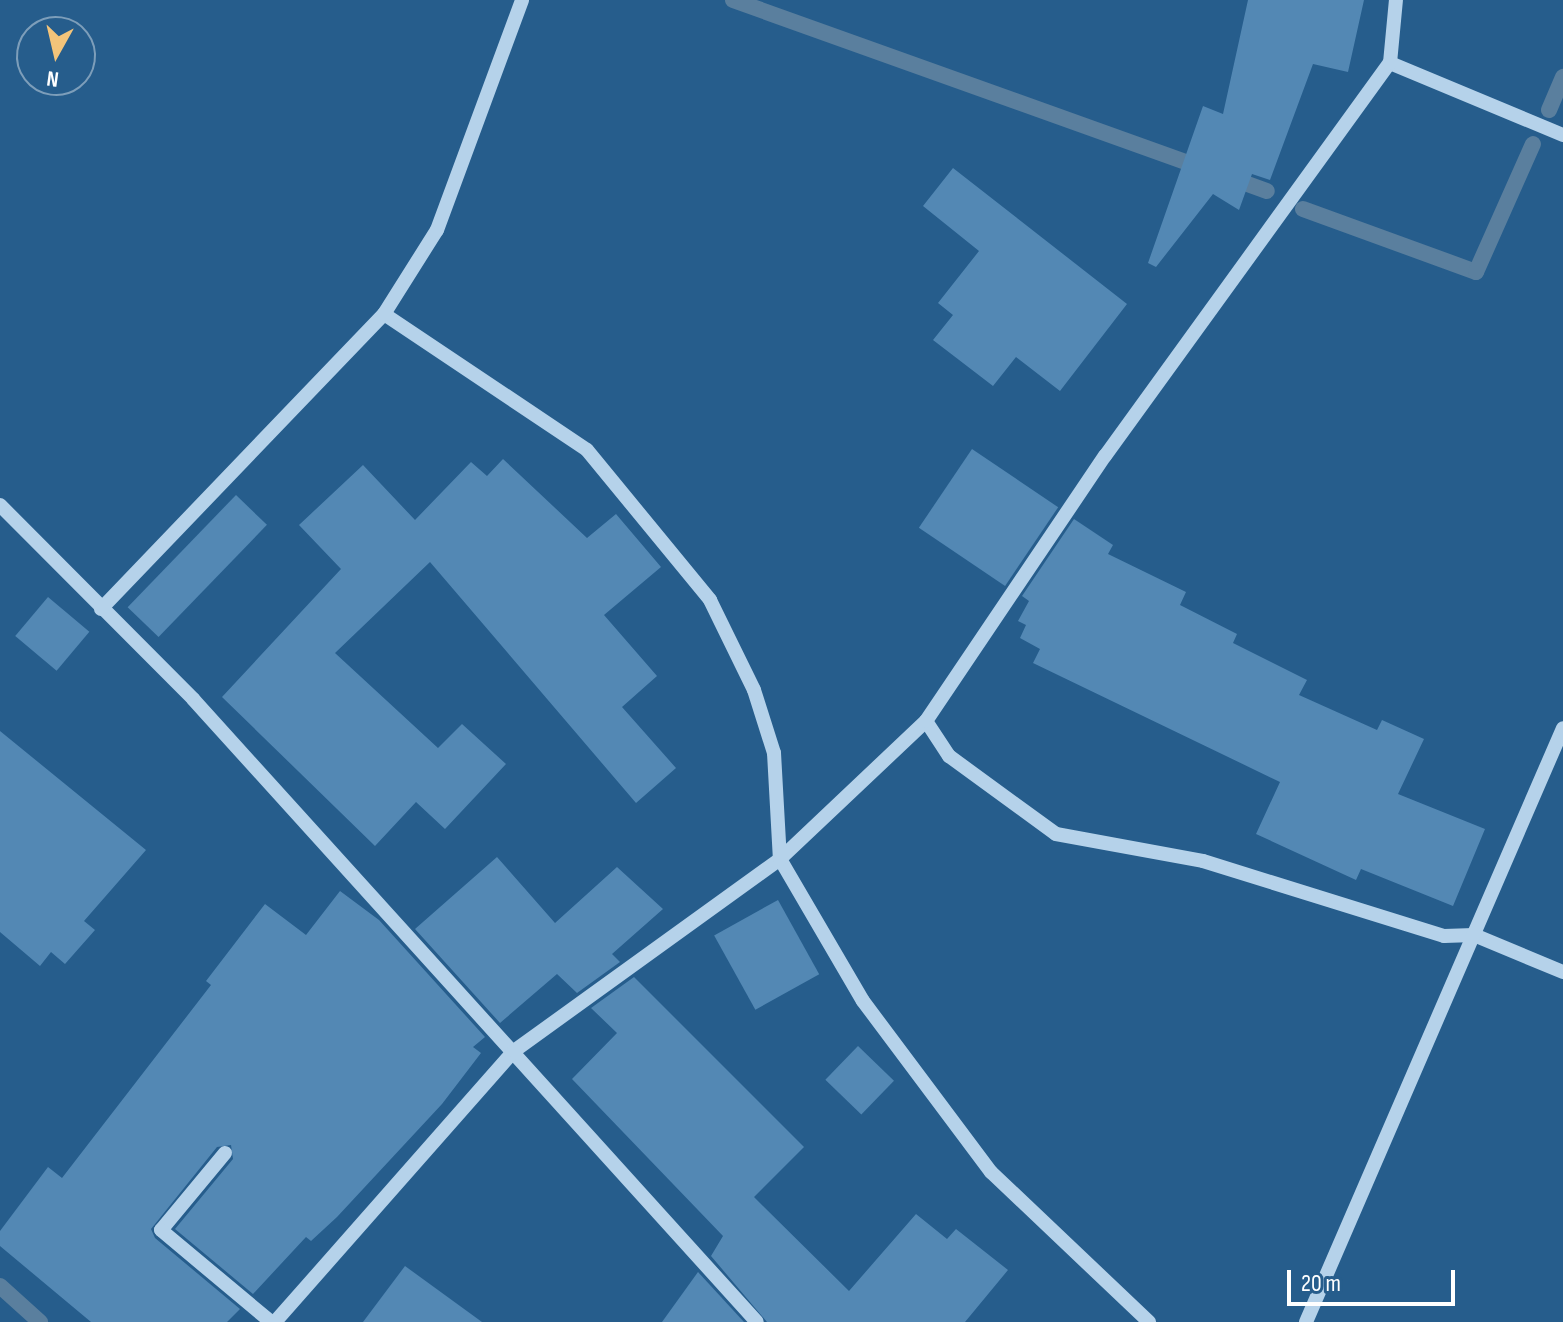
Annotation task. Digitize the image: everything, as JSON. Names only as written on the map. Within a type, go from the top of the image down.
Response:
[{"type":"street","points":[[101,609],[384,314],[437,230],[522,0]]},
{"type":"street","points":[[225,1153],[161,1230],[273,1322],[514,1051],[780,859],[926,721],[1105,456],[1390,63],[1396,0]]},
{"type":"street","points":[[1390,63],[1563,135]]},
{"type":"street","points":[[384,314],[587,450],[710,600],[754,690],[774,753],[780,859],[863,1001],[991,1172],[1149,1322]]},
{"type":"street","points":[[0,505],[203,709],[757,1322]]},
{"type":"street","points":[[926,721],[949,756],[1056,834],[1203,861],[1444,936],[1474,935],[1563,972]]},
{"type":"street","points":[[1306,1322],[1563,728]]},
{"type":"building","points":[[1248,0],[1364,0],[1348,72],[1313,64],[1270,180],[1252,174],[1239,210],[1213,194],[1156,267],[1148,263],[1203,106],[1223,114]]},
{"type":"building","points":[[953,168],[1127,304],[1060,391],[1016,357],[993,386],[933,340],[953,315],[938,303],[979,251],[923,206]]},
{"type":"building","points":[[972,449],[1058,507],[1005,586],[919,528]]},
{"type":"building","points":[[503,459],[587,538],[616,514],[661,567],[604,615],[657,676],[622,707],[676,768],[636,803],[430,562],[335,653],[438,748],[462,724],[506,764],[445,829],[416,802],[375,846],[222,697],[341,569],[299,525],[363,465],[415,520],[471,462],[487,476]]},
{"type":"building","points":[[236,495],[267,525],[159,637],[128,607]]},
{"type":"building","points":[[1074,519],[1113,545],[1108,554],[1186,592],[1180,605],[1237,634],[1233,643],[1307,680],[1299,695],[1377,730],[1382,720],[1424,739],[1398,794],[1485,829],[1453,906],[1361,869],[1356,880],[1256,834],[1280,782],[1033,663],[1040,649],[1020,638],[1026,625],[1018,621],[1029,601],[1022,596]]},
{"type":"building","points":[[48,597],[89,632],[57,671],[15,636]]},
{"type":"building","points":[[0,731],[146,850],[84,921],[95,930],[65,964],[51,952],[40,966],[0,932]]},
{"type":"building","points":[[497,857],[555,923],[617,867],[663,909],[612,954],[620,962],[577,993],[557,974],[500,1023],[415,929]]},
{"type":"building","points":[[340,891],[379,920],[485,1037],[473,1047],[481,1053],[442,1104],[337,1217],[311,1241],[306,1237],[253,1294],[175,1229],[233,1159],[231,1145],[217,1147],[151,1229],[155,1238],[240,1309],[227,1322],[91,1322],[0,1246],[0,1231],[48,1167],[62,1178],[211,985],[206,981],[265,904],[306,935]]},
{"type":"building","points":[[778,900],[819,974],[755,1010],[714,935]]},
{"type":"building","points":[[634,977],[804,1147],[754,1197],[849,1291],[916,1214],[947,1239],[956,1229],[1008,1270],[965,1322],[767,1322],[711,1256],[723,1236],[572,1079],[617,1033],[591,1008]]},
{"type":"building","points":[[858,1046],[894,1081],[861,1115],[825,1080]]},
{"type":"building","points":[[405,1266],[482,1322],[363,1322]]},
{"type":"building","points":[[698,1272],[744,1322],[662,1322]]},
{"type":"waterway","points":[[733,0],[1201,168]]},
{"type":"waterway","points":[[1549,110],[1563,77]]},
{"type":"waterway","points":[[1303,209],[1476,272],[1533,144]]},
{"type":"waterway","points":[[1231,178],[1267,191]]},
{"type":"waterway","points":[[0,1286],[40,1322]]}]
